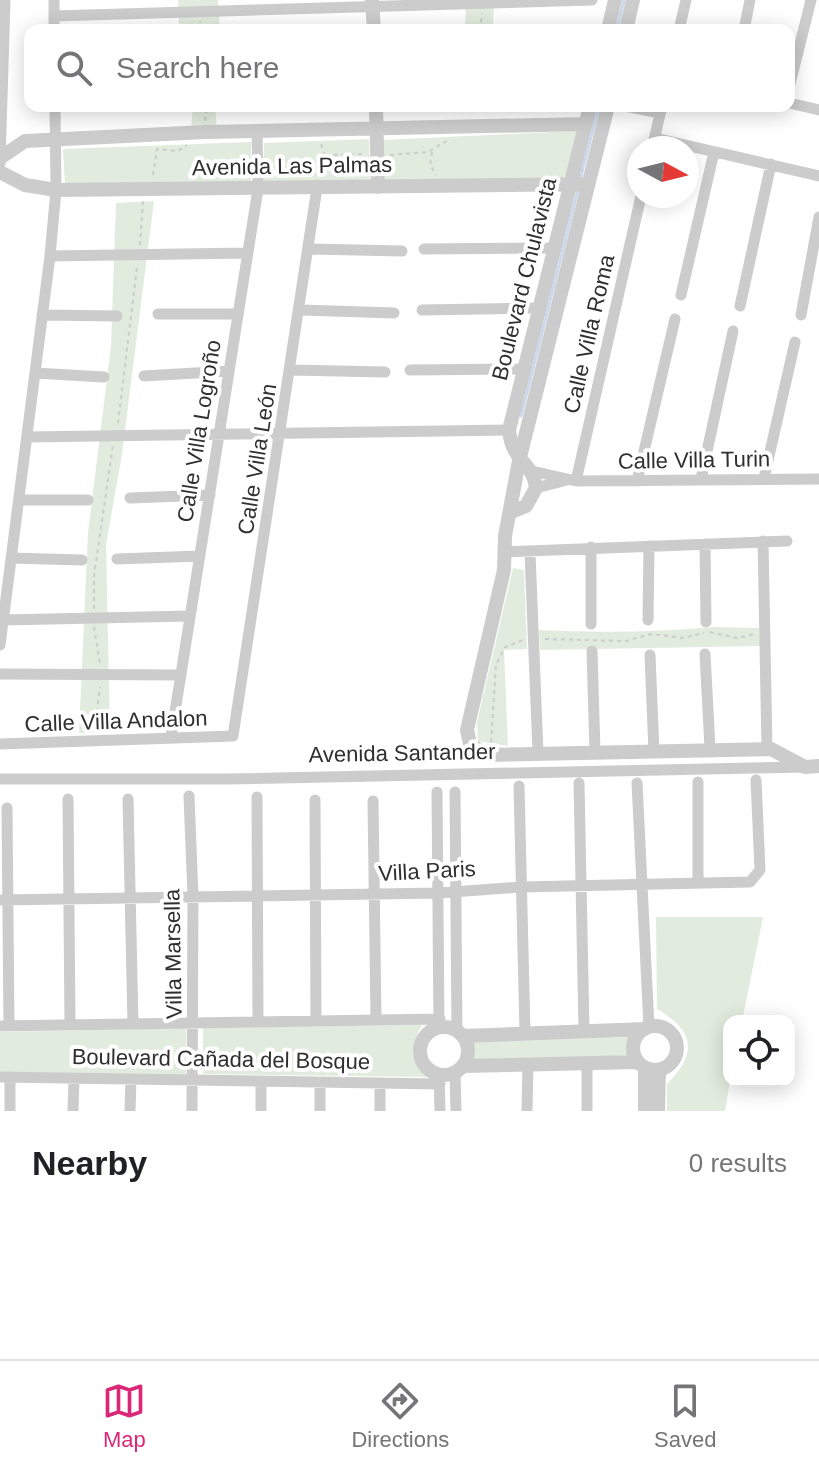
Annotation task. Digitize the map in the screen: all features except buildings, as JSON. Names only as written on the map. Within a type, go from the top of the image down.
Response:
[{"type":"street","points":[[54,0],[54,24]]},
{"type":"street","points":[[54,16],[372,3],[592,0]]},
{"type":"street","points":[[609,24],[615,0]]},
{"type":"street","points":[[627,24],[633,0]]},
{"type":"street","points":[[680,24],[686,0]]},
{"type":"street","points":[[745,24],[750,0]]},
{"type":"street","points":[[795,64],[811,0]]},
{"type":"street","points":[[0,170],[4,1]]},
{"type":"street","points":[[372,3],[374,24]]},
{"type":"street","points":[[795,104],[819,110]]},
{"type":"street","points":[[0,645],[50,256],[56,190],[55,112]]},
{"type":"street","points":[[376,112],[378,187]]},
{"type":"street","name":"Boulevard Chulavista","points":[[519,461],[509,430],[589,112]]},
{"type":"street","name":"Boulevard Chulavista","points":[[467,730],[504,570],[504,552],[519,461],[606,112]]},
{"type":"street","points":[[655,136],[661,112]]},
{"type":"street","points":[[0,158],[25,141],[257,130],[586,124]]},
{"type":"street","name":"Calle Villa Logroño","points":[[171,737],[258,183],[257,130]]},
{"type":"street","points":[[699,150],[819,176]]},
{"type":"street","points":[[681,295],[714,152]]},
{"type":"street","points":[[740,306],[771,164]]},
{"type":"street","name":"Avenida Las Palmas","points":[[0,170],[25,185],[56,190],[149,190],[258,183],[317,188],[588,184]]},
{"type":"street","name":"Calle Villa León","points":[[233,736],[301,310],[317,188]]},
{"type":"street","name":"Calle Villa Roma","points":[[573,480],[638,208]]},
{"type":"street","points":[[801,315],[819,217]]},
{"type":"street","points":[[424,249],[553,248]]},
{"type":"street","points":[[310,249],[402,251]]},
{"type":"street","points":[[50,256],[248,253]]},
{"type":"street","points":[[422,310],[539,308]]},
{"type":"street","points":[[301,310],[394,313]]},
{"type":"street","points":[[158,314],[238,314]]},
{"type":"street","points":[[42,315],[117,316]]},
{"type":"street","points":[[637,481],[675,319]]},
{"type":"street","points":[[701,479],[733,331]]},
{"type":"street","points":[[764,478],[795,342]]},
{"type":"street","points":[[410,370],[524,369]]},
{"type":"street","points":[[291,370],[385,372]]},
{"type":"street","points":[[144,376],[229,371]]},
{"type":"street","points":[[35,373],[104,377]]},
{"type":"street","points":[[27,437],[509,430]]},
{"type":"street","points":[[511,512],[526,506],[536,488],[532,471],[519,461]]},
{"type":"street","name":"Calle Villa Turin","points":[[532,471],[573,480],[819,479]]},
{"type":"street","name":"Calle Villa Turin","points":[[536,488],[573,480]]},
{"type":"street","points":[[130,498],[210,495]]},
{"type":"street","points":[[19,500],[88,500]]},
{"type":"street","points":[[763,541],[767,749]]},
{"type":"street","points":[[504,552],[787,541]]},
{"type":"street","points":[[705,544],[706,622]]},
{"type":"street","points":[[648,620],[649,546]]},
{"type":"street","points":[[591,547],[591,624]]},
{"type":"street","points":[[530,553],[538,753],[767,749],[812,767]]},
{"type":"street","points":[[117,559],[200,556]]},
{"type":"street","points":[[11,558],[82,560]]},
{"type":"street","points":[[3,620],[190,616]]},
{"type":"street","points":[[592,651],[595,752]]},
{"type":"street","points":[[705,654],[710,748]]},
{"type":"street","points":[[650,655],[654,752]]},
{"type":"street","points":[[0,674],[181,675]]},
{"type":"street","name":"Avenida Santander","points":[[467,730],[470,744],[488,755],[538,753]]},
{"type":"street","name":"Calle Villa Andalon","points":[[0,744],[233,736]]},
{"type":"street","name":"Avenida Santander","points":[[0,779],[228,779],[812,767]]},
{"type":"street","name":"Villa Paris","points":[[4,900],[439,893],[456,889],[750,882],[757,878],[760,870],[756,780]]},
{"type":"street","points":[[698,782],[698,883]]},
{"type":"street","points":[[579,783],[584,1030]]},
{"type":"street","points":[[637,783],[647,1028],[633,1047],[647,1066],[658,1111]]},
{"type":"street","points":[[519,786],[525,1032]]},
{"type":"street","points":[[437,792],[440,1023]]},
{"type":"street","points":[[455,792],[460,1033],[468,1051],[459,1069],[456,1111]]},
{"type":"street","name":"Villa Marsella","points":[[189,796],[193,896],[192,1111]]},
{"type":"street","points":[[257,797],[258,1022]]},
{"type":"street","points":[[68,799],[70,1024]]},
{"type":"street","points":[[128,799],[133,1024]]},
{"type":"street","points":[[315,800],[316,1021]]},
{"type":"street","points":[[373,801],[376,1020]]},
{"type":"street","points":[[5,1026],[7,808]]},
{"type":"street","name":"Boulevard Cañada del Bosque","points":[[5,1026],[376,1020],[440,1023]]},
{"type":"street","points":[[440,1023],[460,1033],[647,1028],[669,1031],[677,1043],[676,1057],[647,1066],[528,1064],[459,1069],[440,1079]]},
{"type":"street","points":[[440,1023],[425,1035],[420,1051],[425,1066],[440,1079],[440,1111]]},
{"type":"street","points":[[587,1063],[587,1111]]},
{"type":"street","points":[[527,1111],[528,1064]]},
{"type":"street","points":[[645,1111],[647,1066]]},
{"type":"street","points":[[5,1077],[10,1111]]},
{"type":"street","name":"Boulevard Cañada del Bosque","points":[[5,1077],[320,1083],[440,1079]]},
{"type":"street","points":[[73,1111],[74,1079]]},
{"type":"street","points":[[130,1111],[131,1079]]},
{"type":"street","points":[[261,1082],[261,1111]]},
{"type":"street","points":[[320,1083],[320,1111]]},
{"type":"street","points":[[380,1083],[380,1111]]},
{"type":"path","points":[[481,24],[483,3]]},
{"type":"path","points":[[258,183],[287,170],[320,174],[319,164],[325,158],[432,151],[450,142],[452,126]]},
{"type":"path","points":[[322,129],[325,158]]},
{"type":"path","points":[[93,741],[100,675],[94,618],[94,576],[151,168],[157,149],[178,151],[187,145],[190,133]]},
{"type":"path","points":[[432,151],[430,165],[443,186]]},
{"type":"green space","points":[[178,0],[218,0],[220,24],[179,24]]},
{"type":"green space","points":[[466,0],[494,0],[493,24],[465,24]]},
{"type":"green space","points":[[192,112],[216,112],[217,129],[191,129]]},
{"type":"green space","points":[[577,131],[565,179],[385,182],[383,140]]},
{"type":"green space","points":[[369,139],[370,184],[263,183],[264,143]]},
{"type":"green space","points":[[251,142],[251,186],[65,185],[63,149]]},
{"type":"green space","points":[[154,201],[122,454],[106,545],[110,732],[79,733],[88,533],[111,346],[116,203]]},
{"type":"green space","points":[[513,568],[524,570],[527,649],[504,650],[508,746],[478,741],[477,722]]},
{"type":"green space","points":[[759,628],[760,646],[540,650],[539,630],[628,632]]},
{"type":"green space","points":[[656,917],[763,917],[743,1015],[723,1015],[723,1087],[729,1087],[725,1111],[667,1111],[667,1084],[684,1062],[688,1044],[679,1026],[657,1009]]},
{"type":"green space","points":[[422,1025],[414,1051],[426,1077],[203,1074],[203,1028]]},
{"type":"green space","points":[[186,1028],[186,1075],[0,1072],[0,1032]]},
{"type":"green space","points":[[628,1034],[629,1059],[474,1060],[474,1038]]},
{"type":"waterway","points":[[618,24],[624,0]]},
{"type":"waterway","points":[[580,180],[597,112]]},
{"type":"waterway","points":[[521,416],[578,190]]}]
